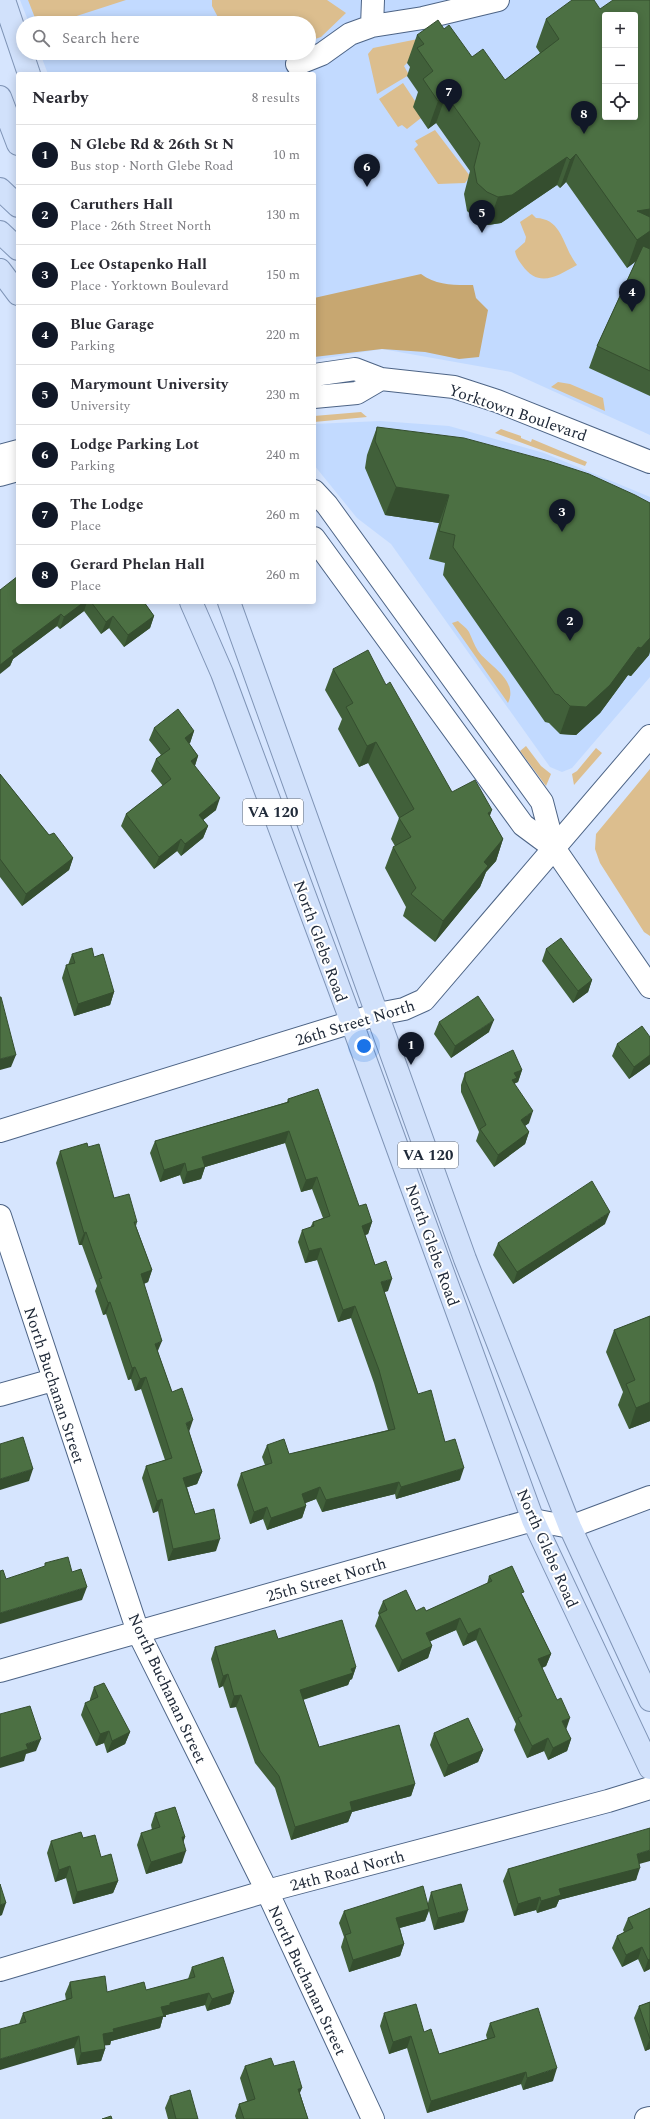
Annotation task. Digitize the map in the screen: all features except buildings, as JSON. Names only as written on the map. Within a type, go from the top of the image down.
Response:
[{"type":"main road","points":[[4,0],[16,36]]},
{"type":"main road","points":[[24,60],[28,72]]},
{"type":"main road","points":[[0,97],[16,139]]},
{"type":"main road","points":[[0,189],[16,204]]},
{"type":"main road","points":[[0,232],[16,247]]},
{"type":"main road","points":[[0,270],[16,291]]},
{"type":"main road","name":"North Glebe Road","points":[[192,604],[222,673],[352,1023],[533,1520],[650,1768]]},
{"type":"main road","name":"North Glebe Road","points":[[230,604],[465,1259],[570,1526],[650,1700]]},
{"type":"street","points":[[372,26],[373,0]]},
{"type":"street","points":[[316,56],[322,54],[350,34],[372,26],[423,18],[498,0]]},
{"type":"street","points":[[297,64],[307,60]]},
{"type":"street","name":"Yorktown Boulevard","points":[[316,375],[355,369],[382,379],[447,386],[470,392],[586,435],[650,462]]},
{"type":"street","points":[[316,397],[356,393],[382,379]]},
{"type":"street","points":[[0,456],[16,452]]},
{"type":"street","points":[[0,475],[16,471]]},
{"type":"street","points":[[316,493],[327,505],[542,802],[554,848]]},
{"type":"street","points":[[316,541],[523,825],[554,848],[650,987]]},
{"type":"street","name":"26th Street North","points":[[0,1131],[378,1014],[404,1009],[424,1000],[650,736]]},
{"type":"street","name":"North Buchanan Street","points":[[0,1216],[53,1380],[138,1632],[267,1891],[373,2119]]},
{"type":"street","points":[[0,1395],[53,1380]]},
{"type":"street","name":"25th Street North","points":[[0,1671],[533,1520],[570,1526],[650,1497]]},
{"type":"street","name":"24th Road North","points":[[0,1970],[267,1891],[608,1801],[650,1788]]},
{"type":"street","points":[[646,2119],[650,2118]]},
{"type":"shaded area","points":[[20,0],[650,0],[650,435],[511,372],[382,349],[316,360],[316,72],[47,72],[43,60],[316,60],[316,16],[26,16]]},
{"type":"shaded area","points":[[28,0],[126,0],[77,16],[34,16]]},
{"type":"shaded area","points":[[212,0],[327,0],[346,13],[321,37],[316,39],[316,16],[217,16],[212,6]]},
{"type":"shaded area","points":[[448,33],[404,66],[409,75],[377,94],[368,54],[373,48]]},
{"type":"shaded area","points":[[403,83],[417,104],[421,118],[407,129],[402,125],[398,127],[379,99]]},
{"type":"shaded area","points":[[435,130],[470,176],[465,183],[438,184],[414,149],[418,145],[415,141]]},
{"type":"shaded area","points":[[532,214],[536,218],[552,223],[557,228],[577,265],[548,278],[535,277],[528,272],[522,265],[515,251],[525,242],[526,237],[520,222]]},
{"type":"shaded area","points":[[421,274],[440,283],[453,285],[473,285],[476,298],[488,310],[479,357],[459,359],[425,352],[382,349],[316,357],[316,298]]},
{"type":"shaded area","points":[[558,382],[570,384],[603,398],[605,411],[551,387]]},
{"type":"shaded area","points":[[361,412],[367,417],[316,422],[316,416]]},
{"type":"shaded area","points":[[380,421],[449,426],[544,453],[650,497],[650,677],[572,768],[562,772],[550,767],[391,544],[357,518],[316,467],[316,424]]},
{"type":"shaded area","points":[[501,429],[521,436],[521,438],[531,442],[532,439],[587,462],[585,466],[495,433]]},
{"type":"shaded area","points":[[458,621],[469,632],[478,651],[506,680],[510,687],[508,703],[452,623]]},
{"type":"shaded area","points":[[526,746],[541,766],[551,774],[546,786],[520,751]]},
{"type":"shaded area","points":[[596,748],[602,753],[574,785],[572,774],[577,771]]},
{"type":"shaded area","points":[[650,769],[650,936],[644,932],[600,863],[595,849],[596,834]]},
{"type":"place","name":"The Lodge","points":[[449,112]]},
{"type":"place","name":"Gerard Phelan Hall","points":[[584,134]]},
{"type":"place","name":"Lodge Parking Lot","points":[[367,187]]},
{"type":"place","name":"Marymount University","points":[[482,233]]},
{"type":"place","name":"Blue Garage","points":[[632,312]]},
{"type":"place","name":"Lee Ostapenko Hall","points":[[562,532]]},
{"type":"place","name":"Caruthers Hall","points":[[570,641]]},
{"type":"place","name":"N Glebe Rd & 26th St N","points":[[411,1065]]}]
